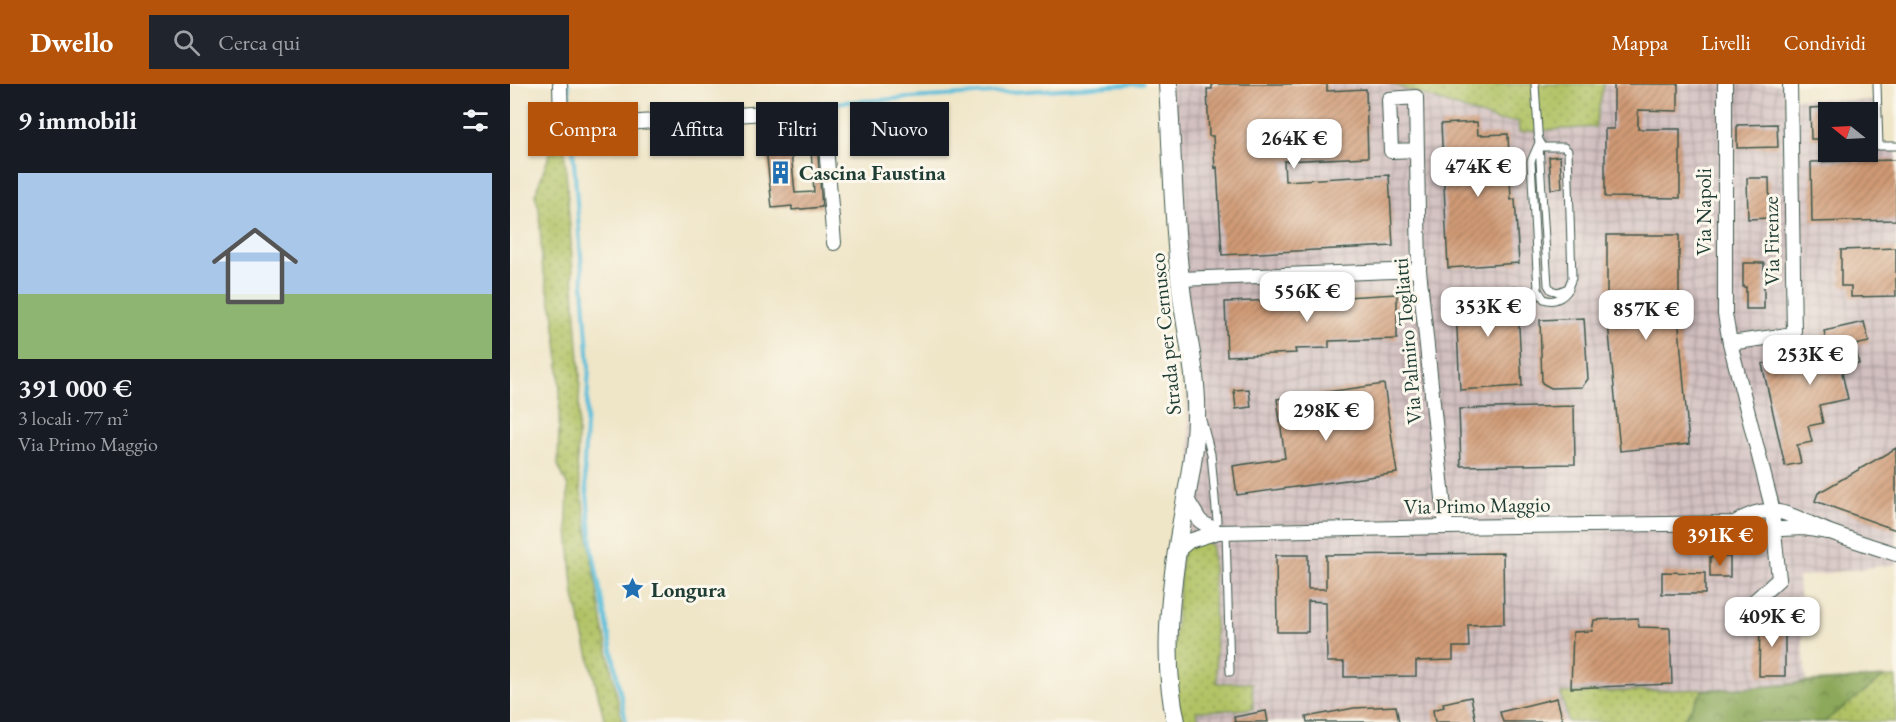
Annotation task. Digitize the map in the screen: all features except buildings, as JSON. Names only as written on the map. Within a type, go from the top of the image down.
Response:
[{"type":"street","points":[[560,84],[561,121],[569,127],[807,110],[820,112],[824,122],[834,243]]},
{"type":"street","name":"Strada per Cernusco","points":[[1168,84],[1180,279],[1196,398],[1195,445],[1177,551],[1170,638],[1171,693],[1176,722]]},
{"type":"street","name":"Via Napoli","points":[[1719,84],[1724,108]]},
{"type":"street","name":"Via Napoli","points":[[1725,84],[1725,314],[1772,510],[1779,579],[1739,615]]},
{"type":"street","name":"Via Firenze","points":[[1730,342],[1794,334],[1790,84]]},
{"type":"street","name":"Via Palmiro Togliatti","points":[[1417,150],[1419,270],[1446,527]]},
{"type":"street","points":[[1180,279],[1419,270]]},
{"type":"street","points":[[1186,498],[1200,521]]},
{"type":"street","points":[[1772,510],[1794,515],[1828,532],[1896,554]]},
{"type":"street","name":"Via Primo Maggio","points":[[1735,524],[1752,514],[1772,510]]},
{"type":"street","points":[[1202,537],[1185,533],[1181,527],[1190,521],[1200,521],[1221,528]]},
{"type":"street","name":"Via Primo Maggio","points":[[1177,551],[1182,545],[1221,528],[1735,524],[1753,530],[1804,528],[1828,532]]},
{"type":"lane","points":[[1535,84],[1549,286],[1554,291],[1561,291],[1569,286],[1572,278]]},
{"type":"lane","points":[[1877,84],[1879,146],[1896,146]]},
{"type":"lane","points":[[1538,140],[1542,147],[1564,147],[1568,151],[1572,278],[1568,291],[1561,298],[1548,300],[1539,294],[1531,161],[1538,140]]},
{"type":"lane","points":[[1196,398],[1211,454],[1221,528],[1230,672]]},
{"type":"shaded area","points":[[1167,84],[1390,84],[1498,121],[1518,121],[1519,132],[1594,127],[1604,84],[1783,84],[1784,98],[1874,101],[1818,102],[1818,162],[1878,162],[1878,149],[1896,148],[1896,564],[1798,577],[1806,682],[1754,688],[1561,693],[1568,722],[1178,722],[1192,470]]},
{"type":"green space","points":[[1391,84],[1604,84],[1595,127],[1519,132],[1518,121],[1498,121]]},
{"type":"green space","points":[[549,156],[565,156],[580,375],[577,466],[603,626],[622,722],[605,722],[574,596],[567,519],[568,487],[558,465],[560,393],[558,351],[553,312],[542,265],[539,208],[535,195]]},
{"type":"green space","points":[[1200,538],[1212,546],[1217,683],[1252,683],[1253,709],[1196,711],[1199,722],[1177,722],[1170,691],[1183,544]]},
{"type":"green space","points":[[1884,677],[1824,722],[1682,722],[1703,690]]},
{"type":"green space","points":[[1896,677],[1896,722],[1568,722],[1561,693],[1754,688],[1806,682]]},
{"type":"waterway","points":[[568,84],[570,102]]},
{"type":"waterway","points":[[838,102],[1142,84]]},
{"type":"waterway","points":[[574,156],[589,366],[584,465],[593,553],[626,722]]},
{"type":"place","name":"Cascina Faustina","points":[[781,172]]},
{"type":"place","name":"Longura","points":[[633,589]]}]
